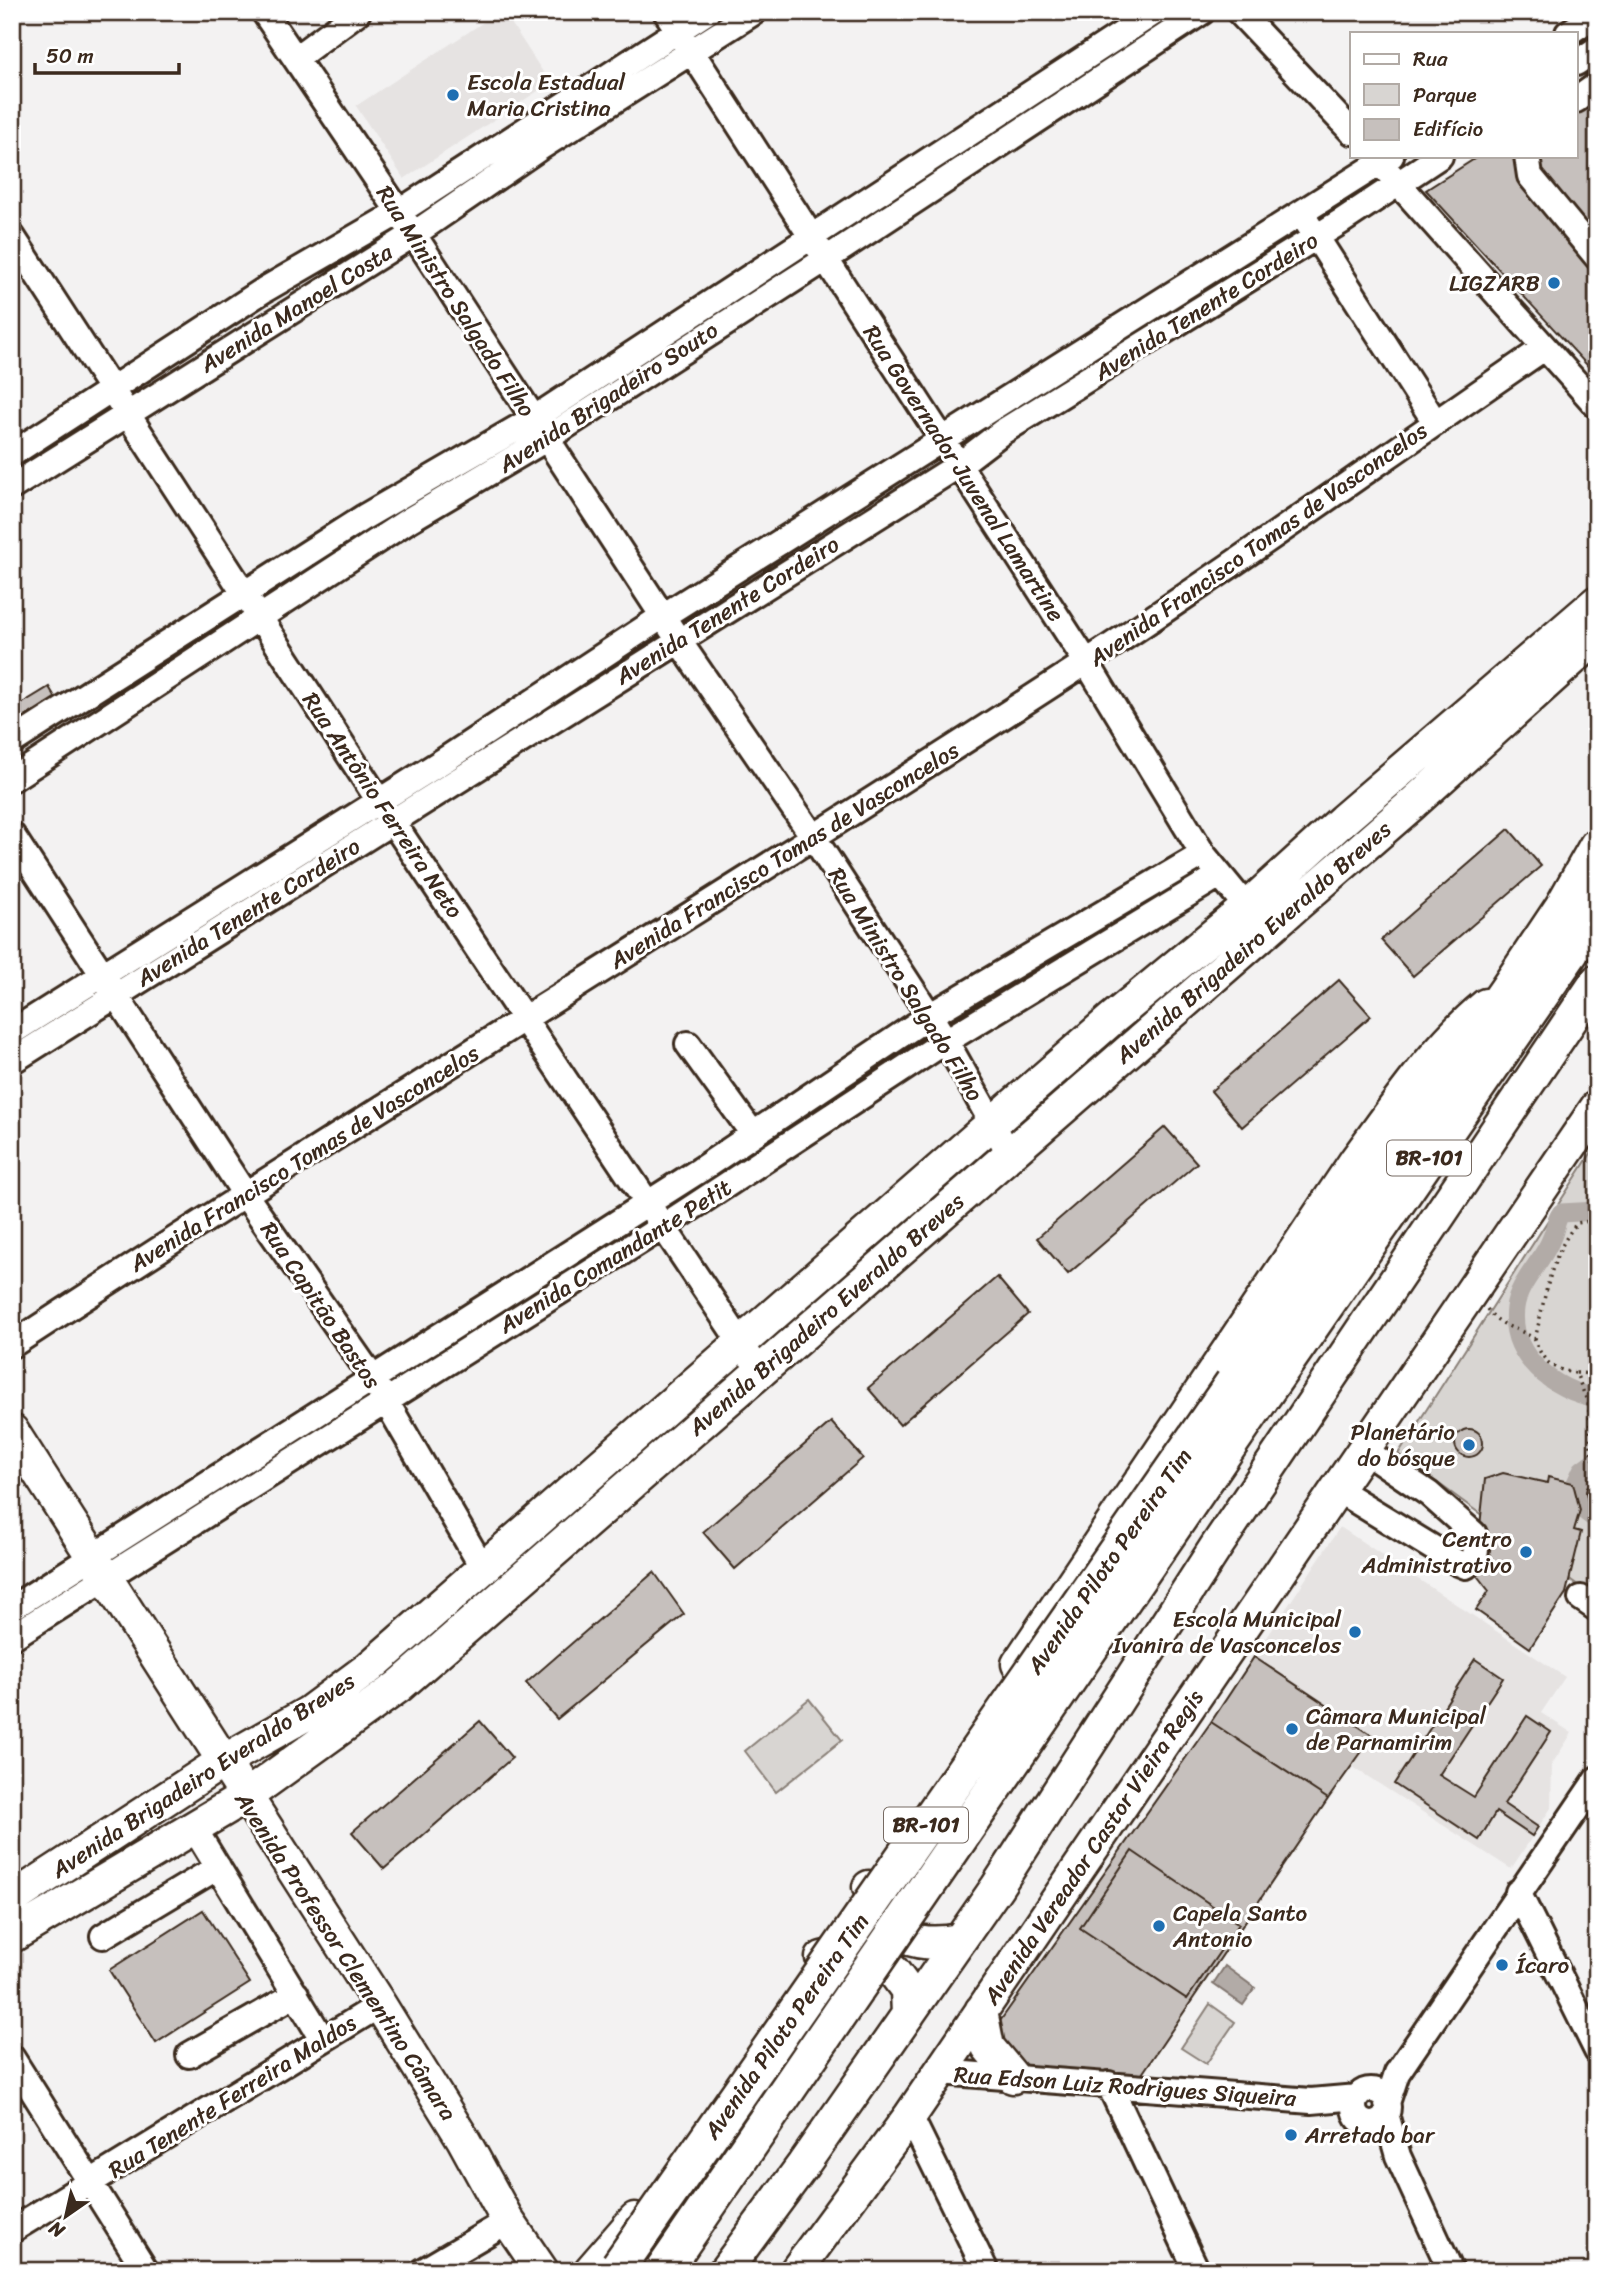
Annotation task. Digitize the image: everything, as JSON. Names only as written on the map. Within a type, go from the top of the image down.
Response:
[{"type":"highway","name":"Avenida Piloto Pereira Tim","points":[[663,2271],[1246,1392],[1562,908],[1597,846]]},
{"type":"highway","name":"Avenida Piloto Pereira Tim","points":[[608,2269],[871,1893],[1246,1392],[1597,914]]},
{"type":"main road","name":"Avenida Brigadeiro Everaldo Breves","points":[[12,1936],[245,1797],[399,1686],[1010,1154],[1256,918],[1597,602]]},
{"type":"main road","name":"Avenida Brigadeiro Everaldo Breves","points":[[12,1899],[222,1762],[318,1706],[370,1667],[993,1126],[1112,1018],[1410,806],[1597,637]]},
{"type":"main road","points":[[725,2271],[908,2015],[1058,1797],[1216,1547],[1597,981]]},
{"type":"main road","points":[[608,2269],[822,1958],[871,1893],[1356,1160],[1414,1080],[1461,1028],[1507,990]]},
{"type":"main road","name":"Avenida Vereador Castor Vieira Regis","points":[[796,2271],[910,2116],[1597,1107]]},
{"type":"main road","name":"Avenida Professor Clementino Câmara","points":[[12,1431],[380,2005],[463,2139],[508,2221],[541,2271]]},
{"type":"main road","points":[[871,1893],[884,1922],[916,1942],[937,1944],[960,1940]]},
{"type":"main road","points":[[822,1958],[855,1950],[871,1956],[893,1971],[907,1990],[908,2015]]},
{"type":"main road","points":[[981,2011],[988,2047],[1013,2077]]},
{"type":"street","name":"Rua Ministro Salgado Filho","points":[[264,12],[414,234],[663,617],[814,838],[946,1041],[1010,1154]]},
{"type":"street","points":[[296,58],[358,12]]},
{"type":"street","name":"Avenida Manoel Costa","points":[[12,454],[264,290],[399,212],[707,12]]},
{"type":"street","name":"Avenida Manoel Costa","points":[[12,487],[414,234],[541,147],[678,32],[754,12]]},
{"type":"street","name":"Avenida Brigadeiro Souto","points":[[12,779],[409,520],[540,429],[686,317],[813,238],[1155,12]]},
{"type":"street","name":"Avenida Brigadeiro Souto","points":[[12,742],[363,517],[540,429],[826,259],[1202,12]]},
{"type":"street","points":[[1239,12],[1350,130]]},
{"type":"street","points":[[1570,32],[1597,14]]},
{"type":"street","name":"Rua Governador Juvenal Lamartine","points":[[678,32],[1087,663],[1203,854],[1218,876],[1256,918]]},
{"type":"street","points":[[1578,62],[1597,49]]},
{"type":"street","points":[[1578,99],[1597,85]]},
{"type":"street","points":[[1382,158],[1398,184],[1597,407]]},
{"type":"street","name":"Avenida Tenente Cordeiro","points":[[12,1032],[1301,215],[1382,158]]},
{"type":"street","name":"Avenida Tenente Cordeiro","points":[[12,1061],[959,465],[1024,418],[1317,237],[1437,158]]},
{"type":"street","points":[[1527,158],[1530,176],[1597,257]]},
{"type":"street","points":[[1301,215],[1435,422]]},
{"type":"street","name":"Rua Antônio Ferreira Neto","points":[[12,236],[378,800],[759,1370]]},
{"type":"street","name":"Avenida Francisco Tomas de Vasconcelos","points":[[12,1345],[244,1193],[814,838],[1087,663],[1544,348]]},
{"type":"street","name":"Rua Capitão Bastos","points":[[12,835],[118,994],[244,1193],[372,1377],[484,1570]]},
{"type":"street","name":"Avenida Comandante Petit","points":[[12,1637],[98,1568],[372,1377],[753,1134],[929,1016],[1203,854]]},
{"type":"street","name":"Avenida Comandante Petit","points":[[12,1608],[98,1568],[386,1400],[664,1226],[946,1041],[1218,876]]},
{"type":"street","points":[[688,1044],[753,1134]]},
{"type":"street","points":[[496,1298],[512,1322]]},
{"type":"street","points":[[1338,1490],[1456,1562],[1466,1566],[1471,1563],[1476,1550],[1474,1534],[1429,1494],[1364,1450]]},
{"type":"street","points":[[1451,2271],[1398,2156],[1370,2106],[1396,2073],[1597,1779]]},
{"type":"street","points":[[194,1828],[323,2040]]},
{"type":"street","points":[[103,1936],[218,1867]]},
{"type":"street","points":[[1518,1892],[1597,2051]]},
{"type":"street","points":[[189,2054],[296,1994]]},
{"type":"street","name":"Rua Tenente Ferreira Maldos","points":[[12,2230],[380,2005]]},
{"type":"street","points":[[12,2058],[146,2271]]},
{"type":"street","name":"Rua Edson Luiz Rodrigues Siqueira","points":[[940,2072],[1370,2106]]},
{"type":"street","points":[[1109,2084],[1197,2271]]},
{"type":"street","points":[[910,2116],[986,2271]]},
{"type":"street","points":[[423,2271],[508,2221]]},
{"type":"path","points":[[1597,1220],[1577,1223],[1564,1239],[1554,1264],[1535,1339],[1539,1353],[1549,1366],[1576,1374],[1597,1374]]},
{"type":"path","points":[[1499,1325],[1523,1331],[1535,1339]]},
{"type":"path","points":[[1576,1374],[1589,1406],[1591,1456],[1597,1462]]},
{"type":"shaded area","name":"Escola Estadual Maria Cristina","points":[[499,12],[504,12],[550,83],[404,179],[356,106]]},
{"type":"shaded area","points":[[1340,1527],[1565,1677],[1541,1713],[1572,1733],[1552,1764],[1551,1808],[1511,1869],[1353,1767],[1373,1736],[1254,1657]]},
{"type":"shaded area","points":[[1225,1966],[1255,1988],[1243,2005],[1213,1984]]},
{"type":"green space","points":[[1597,1144],[1597,1599],[1398,1454]]},
{"type":"green space","points":[[809,1699],[842,1740],[776,1792],[745,1751]]},
{"type":"green space","points":[[1210,2004],[1235,2022],[1206,2064],[1181,2048]]},
{"type":"building","name":"LIGZARB","points":[[1597,81],[1597,376],[1426,190],[1476,158],[1578,158],[1578,93]]},
{"type":"building","points":[[49,687],[58,702],[24,721],[16,707]]},
{"type":"building","points":[[1509,829],[1541,866],[1413,976],[1381,940]]},
{"type":"building","points":[[1339,980],[1371,1016],[1242,1127],[1211,1091]]},
{"type":"building","points":[[1165,1127],[1197,1163],[1068,1274],[1037,1238]]},
{"type":"building","points":[[997,1277],[1028,1314],[900,1425],[868,1388]]},
{"type":"building","points":[[831,1422],[863,1458],[735,1569],[703,1532]]},
{"type":"building","name":"Planetário do bósque","points":[[1469,1429],[1479,1433],[1483,1443],[1479,1453],[1469,1457],[1459,1453],[1455,1443],[1459,1433]]},
{"type":"building","name":"Centro Administrativo","points":[[1503,1473],[1547,1483],[1548,1477],[1573,1483],[1580,1510],[1574,1530],[1581,1532],[1566,1593],[1530,1648],[1476,1610],[1489,1591],[1475,1573],[1485,1479]]},
{"type":"building","points":[[1597,1480],[1597,1509],[1589,1505],[1586,1492],[1587,1487]]},
{"type":"building","points":[[654,1572],[684,1614],[557,1719],[526,1683]]},
{"type":"building","name":"Câmara Municipal de Parnamirim","points":[[1254,1657],[1373,1736],[1328,1799],[1211,1722]]},
{"type":"building","points":[[1475,1659],[1503,1678],[1439,1775],[1474,1797],[1527,1716],[1551,1732],[1504,1804],[1538,1827],[1532,1836],[1496,1812],[1479,1840],[1394,1784]]},
{"type":"building","points":[[480,1721],[512,1758],[384,1869],[352,1832]]},
{"type":"building","points":[[1211,1722],[1328,1799],[1140,2077],[1013,2065],[996,2041],[998,2024]]},
{"type":"building","name":"Capela Santo Antonio","points":[[1132,1851],[1239,1924],[1187,1999],[1080,1928]]},
{"type":"building","points":[[203,1910],[250,1983],[156,2043],[109,1970]]},
{"type":"waterway","points":[[1597,1211],[1561,1213],[1548,1246],[1521,1289],[1515,1308],[1515,1326],[1519,1342],[1527,1356],[1551,1379],[1581,1394],[1597,1398]]},
{"type":"waterway","points":[[1597,1459],[1582,1470],[1576,1483],[1586,1512],[1597,1520]]},
{"type":"place","name":"Escola Estadual Maria Cristina","points":[[453,95]]},
{"type":"place","name":"LIGZARB","points":[[1554,283]]},
{"type":"place","name":"Planetário do bósque","points":[[1469,1445]]},
{"type":"place","name":"Centro Administrativo","points":[[1526,1552]]},
{"type":"place","name":"Escola Municipal Ivanira de Vasconcelos","points":[[1355,1632]]},
{"type":"place","name":"Câmara Municipal de Parnamirim","points":[[1292,1729]]},
{"type":"place","name":"Capela Santo Antonio","points":[[1159,1926]]},
{"type":"place","name":"Ícaro","points":[[1502,1965]]},
{"type":"place","name":"Arretado bar","points":[[1291,2135]]}]
